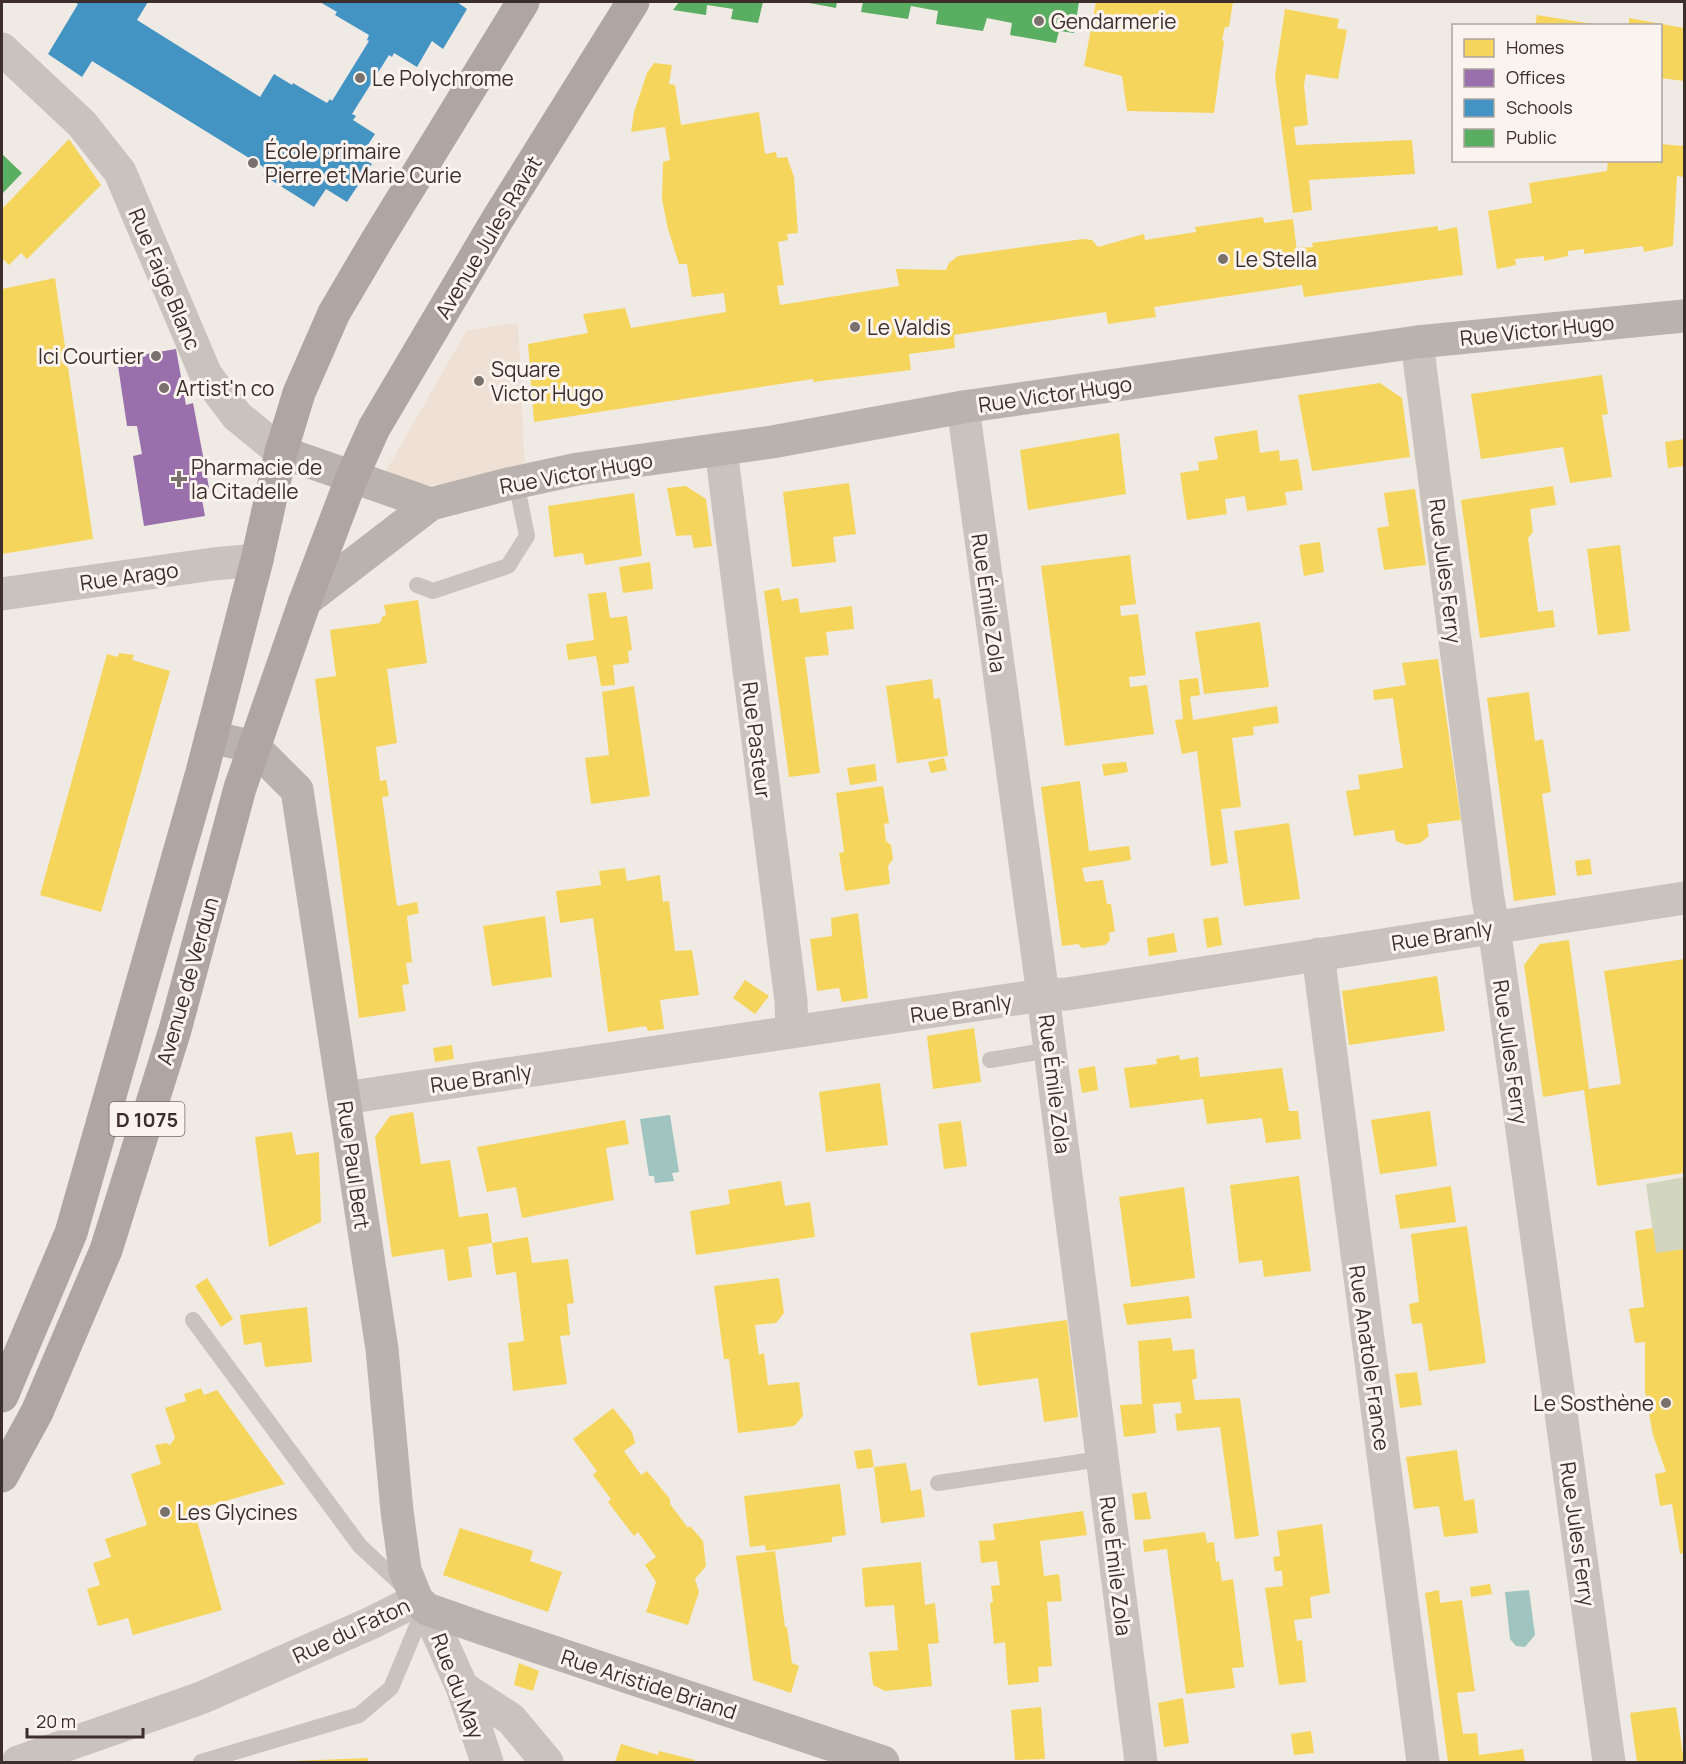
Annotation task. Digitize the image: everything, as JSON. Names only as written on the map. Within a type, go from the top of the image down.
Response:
[{"type":"main road","points":[[280,452],[299,393],[334,313],[523,2]]},
{"type":"main road","name":"Avenue Jules Ravat","points":[[352,477],[374,428],[633,2]]},
{"type":"main road","name":"Rue Victor Hugo","points":[[305,601],[431,504],[578,469],[721,449],[963,407],[1417,342],[1684,316]]},
{"type":"main road","name":"Rue Faige Blanc","points":[[280,452],[352,477]]},
{"type":"main road","name":"Avenue de Verdun","points":[[2,1396],[71,1233],[211,737],[257,560],[280,452]]},
{"type":"main road","points":[[352,477],[431,504]]},
{"type":"main road","name":"Avenue de Verdun","points":[[2,1476],[37,1412],[106,1250],[175,1030],[240,789],[305,601],[352,477]]},
{"type":"main road","points":[[211,737],[254,747]]},
{"type":"main road","name":"Rue Paul Bert","points":[[254,747],[297,790],[382,1348],[397,1511],[405,1570],[423,1606]]},
{"type":"main road","name":"Rue Aristide Briand","points":[[423,1606],[883,1762]]},
{"type":"street","name":"Rue Faige Blanc","points":[[2,50],[82,123],[120,172],[206,375],[237,416],[280,452]]},
{"type":"street","name":"Rue Jules Ferry","points":[[1417,342],[1488,899],[1609,1762]]},
{"type":"street","name":"Rue Émile Zola","points":[[963,407],[1043,995],[1141,1762]]},
{"type":"street","name":"Rue Pasteur","points":[[721,449],[791,1001],[792,1032]]},
{"type":"street","name":"Rue Arago","points":[[2,594],[213,564],[257,560]]},
{"type":"street","name":"Rue Branly","points":[[345,1098],[1043,995],[1067,994],[1684,898]]},
{"type":"street","name":"Rue Anatole France","points":[[1318,954],[1423,1762]]},
{"type":"street","name":"Rue du May","points":[[423,1606],[462,1687],[487,1762]]},
{"type":"street","name":"Rue du Faton","points":[[18,1762],[201,1698],[371,1623],[423,1606]]},
{"type":"street","points":[[462,1687],[512,1719],[548,1762]]},
{"type":"lane","points":[[417,585],[433,591],[508,566],[527,536],[516,482]]},
{"type":"lane","points":[[990,1060],[1050,1050]]},
{"type":"lane","name":"Rue du Faton","points":[[193,1320],[360,1546],[423,1606]]},
{"type":"lane","points":[[938,1483],[1102,1457]]},
{"type":"lane","points":[[201,1762],[359,1715],[391,1688],[423,1606]]},
{"type":"green space","points":[[1684,1177],[1684,1249],[1656,1253],[1646,1184]]},
{"type":"shaded area","name":"Square Victor Hugo","points":[[518,323],[525,472],[466,487],[415,484],[386,471],[467,330]]},
{"type":"water","points":[[670,1115],[679,1172],[672,1173],[674,1181],[655,1183],[654,1176],[649,1176],[640,1119]]},
{"type":"water","points":[[1529,1590],[1535,1635],[1525,1647],[1516,1646],[1510,1639],[1505,1592]]},
{"type":"building: Homes","points":[[1096,2],[1233,2],[1229,27],[1225,27],[1222,40],[1224,41],[1214,113],[1127,111],[1122,76],[1084,66]]},
{"type":"building: Homes","points":[[1285,9],[1339,19],[1337,28],[1347,30],[1338,79],[1306,74],[1304,85],[1308,125],[1294,127],[1296,145],[1412,140],[1415,174],[1309,180],[1312,210],[1293,213],[1275,76]]},
{"type":"building: Homes","points":[[1537,15],[1593,24],[1535,24]]},
{"type":"building: Homes","points":[[1629,18],[1662,24],[1629,24]]},
{"type":"building: Homes","points":[[1662,24],[1684,28],[1684,81],[1662,78]]},
{"type":"building: Homes","points":[[654,63],[672,65],[669,84],[675,85],[681,125],[759,112],[765,154],[776,152],[777,158],[787,157],[794,177],[798,233],[787,234],[788,240],[778,242],[784,285],[777,286],[780,305],[899,286],[896,269],[946,270],[949,263],[958,256],[1083,239],[1092,240],[1098,247],[1144,234],[1145,240],[1196,232],[1195,227],[1263,217],[1264,223],[1293,219],[1298,260],[1298,248],[1313,247],[1312,243],[1438,226],[1438,231],[1457,227],[1463,275],[1304,297],[1302,285],[1154,307],[1156,317],[1108,324],[1106,312],[954,335],[955,348],[909,354],[911,370],[813,382],[813,379],[534,422],[528,344],[588,333],[583,314],[625,308],[631,328],[726,312],[724,293],[692,297],[687,264],[679,264],[662,199],[663,162],[670,160],[665,127],[631,132],[634,112],[647,73]]},
{"type":"building: Homes","points":[[69,139],[101,185],[27,259],[21,253],[9,265],[2,258],[2,209]]},
{"type":"building: Homes","points":[[1662,144],[1684,146],[1684,177],[1677,176],[1673,246],[1644,252],[1643,246],[1584,254],[1584,249],[1568,251],[1568,256],[1544,261],[1544,256],[1515,259],[1516,265],[1497,269],[1488,211],[1532,203],[1529,183],[1607,171],[1608,162],[1662,162]]},
{"type":"building: Homes","points":[[55,278],[93,539],[2,554],[2,289]]},
{"type":"building: Homes","points":[[1602,375],[1608,414],[1602,415],[1612,477],[1570,483],[1563,447],[1481,459],[1471,394]]},
{"type":"building: Homes","points":[[1380,383],[1402,398],[1410,457],[1312,471],[1298,395]]},
{"type":"building: Homes","points":[[1257,430],[1260,453],[1279,450],[1280,461],[1298,459],[1303,490],[1285,492],[1287,505],[1247,511],[1245,496],[1225,499],[1227,514],[1187,520],[1180,473],[1199,470],[1198,462],[1218,459],[1214,437]]},
{"type":"building: Homes","points":[[1119,433],[1126,494],[1028,510],[1020,450]]},
{"type":"building: Homes","points":[[1684,439],[1684,466],[1668,468],[1665,442]]},
{"type":"building: Homes","points":[[849,483],[856,534],[833,537],[836,562],[792,567],[783,492]]},
{"type":"building: Homes","points":[[686,486],[706,499],[712,546],[694,548],[691,535],[676,536],[667,488]]},
{"type":"building: Homes","points":[[1553,486],[1556,505],[1530,509],[1533,532],[1528,538],[1538,612],[1553,610],[1555,627],[1480,638],[1461,500]]},
{"type":"building: Homes","points":[[1415,489],[1426,565],[1384,570],[1377,528],[1389,526],[1384,493]]},
{"type":"building: Homes","points":[[634,493],[642,556],[585,565],[583,553],[554,557],[548,506]]},
{"type":"building: Homes","points":[[1320,542],[1324,572],[1304,576],[1299,545]]},
{"type":"building: Homes","points":[[1620,545],[1630,631],[1598,635],[1587,549]]},
{"type":"building: Homes","points":[[1130,555],[1136,604],[1120,606],[1121,616],[1138,614],[1146,675],[1129,677],[1130,687],[1147,685],[1154,734],[1065,746],[1041,566]]},
{"type":"building: Homes","points":[[650,562],[653,589],[623,593],[619,567]]},
{"type":"building: Homes","points":[[779,588],[782,601],[798,598],[800,613],[852,606],[854,629],[826,632],[829,655],[805,657],[820,773],[789,777],[764,591]]},
{"type":"building: Homes","points":[[606,592],[610,618],[627,616],[632,650],[628,651],[629,663],[613,665],[615,685],[601,686],[596,656],[568,660],[566,644],[594,640],[588,594]]},
{"type":"building: Homes","points":[[418,600],[427,663],[387,669],[397,743],[376,747],[380,781],[386,780],[389,796],[382,797],[397,906],[417,902],[419,913],[407,916],[412,962],[406,963],[409,984],[402,985],[406,1011],[359,1018],[315,679],[336,676],[330,630],[380,623],[382,617],[386,615],[384,605]]},
{"type":"building: Homes","points":[[1260,622],[1269,687],[1204,694],[1195,632]]},
{"type":"building: Homes","points":[[119,653],[134,655],[132,660],[170,671],[101,912],[40,895],[107,654],[118,657]]},
{"type":"building: Homes","points":[[1438,659],[1461,820],[1427,824],[1429,836],[1420,843],[1406,845],[1396,841],[1394,830],[1354,836],[1346,791],[1360,789],[1358,775],[1403,768],[1393,698],[1374,700],[1373,690],[1406,685],[1402,663]]},
{"type":"building: Homes","points":[[1198,678],[1200,695],[1190,697],[1193,720],[1277,706],[1279,723],[1253,727],[1254,735],[1232,738],[1241,807],[1221,809],[1228,863],[1211,866],[1197,751],[1182,754],[1175,720],[1183,719],[1179,680]]},
{"type":"building: Homes","points":[[932,679],[934,699],[940,698],[948,756],[897,763],[886,686]]},
{"type":"building: Homes","points":[[634,686],[650,796],[591,804],[585,758],[609,755],[602,692]]},
{"type":"building: Homes","points":[[1529,692],[1535,741],[1543,739],[1551,792],[1542,794],[1556,895],[1514,901],[1487,698]]},
{"type":"building: Homes","points":[[944,758],[947,770],[931,773],[928,762]]},
{"type":"building: Homes","points":[[1126,762],[1128,772],[1104,776],[1102,764]]},
{"type":"building: Homes","points":[[875,764],[877,781],[850,785],[847,768]]},
{"type":"building: Homes","points":[[1080,781],[1089,851],[1129,846],[1131,860],[1082,868],[1085,882],[1103,880],[1107,904],[1111,904],[1115,931],[1109,933],[1110,940],[1105,945],[1082,948],[1078,944],[1062,946],[1041,787]]},
{"type":"building: Homes","points":[[883,786],[889,823],[884,824],[886,841],[891,845],[893,859],[888,866],[890,884],[845,891],[839,853],[844,852],[836,793]]},
{"type":"building: Homes","points":[[1289,823],[1300,899],[1244,906],[1234,831]]},
{"type":"building: Homes","points":[[1590,859],[1592,874],[1577,876],[1575,861]]},
{"type":"building: Homes","points":[[625,868],[627,881],[660,875],[663,902],[669,901],[675,951],[692,950],[699,995],[660,1000],[664,1029],[648,1031],[646,1026],[608,1032],[593,918],[560,923],[556,891],[601,885],[599,871]]},
{"type":"building: Homes","points":[[858,913],[868,998],[842,1002],[839,988],[817,991],[810,939],[832,936],[831,918]]},
{"type":"building: Homes","points":[[545,916],[552,977],[492,986],[483,926]]},
{"type":"building: Homes","points":[[1218,917],[1222,945],[1207,948],[1203,919]]},
{"type":"building: Homes","points":[[1174,933],[1177,952],[1149,956],[1147,938]]},
{"type":"building: Homes","points":[[1569,940],[1589,1089],[1621,1084],[1604,971],[1684,959],[1684,1173],[1597,1186],[1584,1090],[1543,1097],[1524,965],[1540,944]]},
{"type":"building: Homes","points":[[1437,976],[1445,1031],[1349,1045],[1342,991]]},
{"type":"building: Homes","points":[[745,980],[769,996],[755,1014],[733,998]]},
{"type":"building: Homes","points":[[974,1028],[981,1082],[933,1089],[927,1036]]},
{"type":"building: Homes","points":[[452,1045],[454,1059],[435,1062],[433,1048]]},
{"type":"building: Homes","points":[[1179,1055],[1180,1060],[1198,1057],[1200,1077],[1282,1068],[1289,1111],[1298,1111],[1301,1139],[1266,1143],[1262,1118],[1207,1124],[1203,1099],[1130,1108],[1124,1068],[1157,1064],[1156,1059]]},
{"type":"building: Homes","points":[[1095,1066],[1098,1090],[1082,1093],[1078,1069]]},
{"type":"building: Homes","points":[[880,1083],[888,1145],[826,1152],[819,1092]]},
{"type":"building: Homes","points":[[1430,1111],[1437,1166],[1380,1174],[1371,1120]]},
{"type":"building: Homes","points":[[413,1112],[421,1164],[450,1160],[459,1217],[488,1213],[492,1243],[468,1247],[472,1277],[448,1281],[444,1249],[392,1257],[375,1137],[390,1116]]},
{"type":"building: Homes","points":[[625,1120],[629,1144],[606,1148],[614,1200],[522,1218],[516,1187],[487,1192],[477,1147]]},
{"type":"building: Homes","points":[[961,1121],[967,1166],[944,1169],[938,1124]]},
{"type":"building: Homes","points":[[292,1132],[296,1155],[319,1152],[321,1222],[269,1247],[255,1137]]},
{"type":"building: Homes","points":[[1299,1176],[1311,1271],[1264,1277],[1262,1260],[1239,1263],[1230,1185]]},
{"type":"building: Homes","points":[[781,1181],[785,1206],[810,1202],[815,1237],[696,1255],[690,1211],[730,1204],[728,1190]]},
{"type":"building: Homes","points":[[1451,1186],[1456,1222],[1400,1229],[1395,1195]]},
{"type":"building: Homes","points":[[1184,1187],[1195,1278],[1131,1287],[1119,1197]]},
{"type":"building: Homes","points":[[1467,1226],[1486,1363],[1429,1371],[1422,1323],[1412,1324],[1409,1304],[1419,1302],[1411,1234]]},
{"type":"building: Homes","name":"Le Sosthène","points":[[1653,1228],[1656,1253],[1684,1249],[1684,1553],[1680,1554],[1672,1504],[1660,1506],[1655,1474],[1666,1472],[1653,1435],[1645,1392],[1645,1342],[1635,1343],[1629,1309],[1644,1307],[1635,1231]]},
{"type":"building: Homes","points":[[528,1237],[532,1263],[568,1259],[574,1303],[567,1304],[570,1335],[560,1336],[567,1384],[513,1391],[508,1343],[524,1341],[516,1272],[496,1275],[492,1243]]},
{"type":"building: Homes","points":[[207,1278],[233,1319],[221,1327],[195,1286]]},
{"type":"building: Homes","points":[[779,1278],[784,1313],[776,1323],[755,1325],[759,1355],[764,1353],[768,1385],[799,1382],[803,1416],[794,1426],[738,1433],[729,1359],[724,1359],[714,1286]]},
{"type":"building: Homes","points":[[1189,1296],[1192,1318],[1127,1325],[1123,1304]]},
{"type":"building: Homes","points":[[307,1307],[312,1362],[265,1367],[261,1342],[244,1345],[240,1315]]},
{"type":"building: Homes","points":[[1067,1320],[1078,1417],[1044,1422],[1038,1378],[978,1386],[970,1333]]},
{"type":"building: Homes","points":[[1171,1338],[1173,1351],[1194,1349],[1197,1378],[1192,1380],[1195,1400],[1240,1398],[1259,1536],[1235,1539],[1220,1427],[1177,1431],[1175,1414],[1182,1413],[1180,1402],[1153,1404],[1156,1433],[1124,1437],[1120,1405],[1142,1404],[1138,1341]]},
{"type":"building: Homes","points":[[1417,1372],[1422,1405],[1400,1408],[1395,1374]]},
{"type":"building: Homes","name":"Les Glycines","points":[[201,1388],[204,1395],[217,1390],[285,1484],[194,1510],[222,1610],[133,1635],[128,1618],[98,1626],[87,1589],[100,1585],[93,1563],[111,1557],[105,1539],[147,1525],[131,1474],[161,1464],[155,1445],[166,1443],[170,1445],[175,1438],[165,1408],[186,1401],[184,1394]]},
{"type":"building: Homes","points":[[613,1408],[632,1432],[635,1443],[624,1451],[641,1475],[647,1471],[670,1499],[670,1504],[688,1528],[690,1526],[703,1541],[706,1566],[695,1579],[699,1592],[688,1625],[646,1612],[656,1582],[645,1565],[656,1557],[638,1532],[634,1536],[608,1502],[611,1499],[593,1475],[597,1471],[573,1439]]},
{"type":"building: Homes","points":[[871,1449],[874,1467],[857,1469],[854,1451]]},
{"type":"building: Homes","points":[[1457,1450],[1464,1501],[1474,1499],[1478,1533],[1444,1537],[1439,1506],[1414,1509],[1406,1457]]},
{"type":"building: Homes","points":[[906,1463],[911,1491],[921,1489],[925,1517],[881,1523],[874,1467]]},
{"type":"building: Homes","points":[[840,1484],[846,1535],[832,1537],[832,1542],[766,1551],[765,1545],[750,1547],[744,1496]]},
{"type":"building: Homes","points":[[1146,1492],[1151,1519],[1135,1520],[1132,1494]]},
{"type":"building: Homes","points":[[1083,1511],[1087,1535],[1040,1541],[1044,1576],[1059,1574],[1062,1601],[1047,1602],[1052,1666],[1038,1667],[1039,1682],[1008,1685],[1005,1642],[994,1644],[990,1603],[993,1602],[991,1586],[1000,1585],[997,1561],[981,1563],[979,1541],[995,1540],[993,1524]]},
{"type":"building: Homes","points":[[1322,1524],[1330,1593],[1310,1597],[1312,1618],[1294,1620],[1297,1641],[1302,1640],[1306,1682],[1279,1685],[1265,1588],[1283,1586],[1282,1571],[1275,1571],[1273,1557],[1280,1556],[1277,1531]]},
{"type":"building: Homes","points":[[460,1528],[533,1551],[530,1561],[562,1572],[548,1612],[443,1575]]},
{"type":"building: Homes","points":[[1205,1532],[1207,1543],[1214,1542],[1216,1562],[1219,1561],[1222,1581],[1233,1579],[1244,1667],[1232,1668],[1235,1688],[1186,1694],[1167,1549],[1144,1552],[1143,1540]]},
{"type":"building: Homes","points":[[775,1551],[792,1663],[799,1666],[791,1693],[753,1680],[736,1556]]},
{"type":"building: Homes","points":[[921,1562],[925,1605],[935,1603],[939,1643],[928,1644],[932,1686],[885,1691],[873,1685],[869,1652],[898,1650],[894,1605],[865,1607],[862,1568]]},
{"type":"building: Homes","points":[[1490,1584],[1492,1594],[1471,1597],[1470,1587]]},
{"type":"building: Homes","points":[[1439,1590],[1440,1603],[1462,1600],[1475,1691],[1457,1693],[1463,1734],[1477,1733],[1479,1755],[1523,1749],[1525,1762],[1448,1762],[1425,1593]]},
{"type":"building: Homes","points":[[519,1663],[539,1671],[533,1691],[514,1685]]},
{"type":"building: Homes","points":[[1183,1698],[1189,1743],[1164,1747],[1158,1703]]},
{"type":"building: Homes","points":[[1041,1707],[1045,1759],[1015,1760],[1011,1710]]},
{"type":"building: Homes","points":[[1676,1707],[1684,1762],[1637,1762],[1630,1713]]},
{"type":"building: Homes","points":[[1311,1731],[1314,1753],[1294,1755],[1291,1734]]},
{"type":"building: Homes","points":[[621,1744],[658,1755],[659,1751],[695,1760],[694,1762],[615,1762]]},
{"type":"building: Homes","points":[[368,1758],[368,1762],[293,1762],[293,1761]]},
{"type":"building: Offices","points":[[176,349],[186,405],[193,403],[210,493],[201,494],[205,516],[144,526],[133,456],[142,454],[137,426],[127,426],[117,359]]},
{"type":"building: Schools","points":[[74,2],[148,2],[137,20],[260,97],[274,74],[327,103],[330,99],[332,101],[369,41],[367,40],[369,35],[335,15],[337,12],[320,2],[457,2],[467,9],[443,49],[432,41],[417,67],[394,53],[392,57],[389,55],[352,114],[356,116],[353,120],[375,134],[360,157],[372,164],[347,202],[326,189],[314,207],[263,175],[265,170],[262,166],[92,61],[82,77],[48,54],[78,4]]},
{"type":"building: Public","points":[[679,2],[763,2],[758,23],[731,19],[733,9],[707,5],[706,15],[673,10]]},
{"type":"building: Public","points":[[804,2],[837,2],[836,8]]},
{"type":"building: Public","name":"Gendarmerie","points":[[863,2],[1079,2],[1074,33],[1059,31],[1056,43],[1010,35],[1012,23],[987,18],[983,31],[936,24],[938,11],[911,6],[908,19],[861,12]]},
{"type":"building: Public","points":[[2,154],[22,173],[2,194]]},
{"type":"place","name":"Gendarmerie","points":[[1039,21]]},
{"type":"place","name":"Le Polychrome","points":[[360,78]]},
{"type":"place","name":"École primaire Pierre et Marie Curie","points":[[253,163]]},
{"type":"place","name":"Le Stella","points":[[1223,259]]},
{"type":"place","name":"Le Valdis","points":[[855,327]]},
{"type":"place","name":"Ici Courtier","points":[[156,356]]},
{"type":"place","name":"Square Victor Hugo","points":[[479,381]]},
{"type":"place","name":"Artist'n co","points":[[164,388]]},
{"type":"place","name":"Pharmacie de la Citadelle","points":[[179,479]]},
{"type":"place","name":"Le Sosthène","points":[[1666,1403]]},
{"type":"place","name":"Les Glycines","points":[[165,1512]]}]
